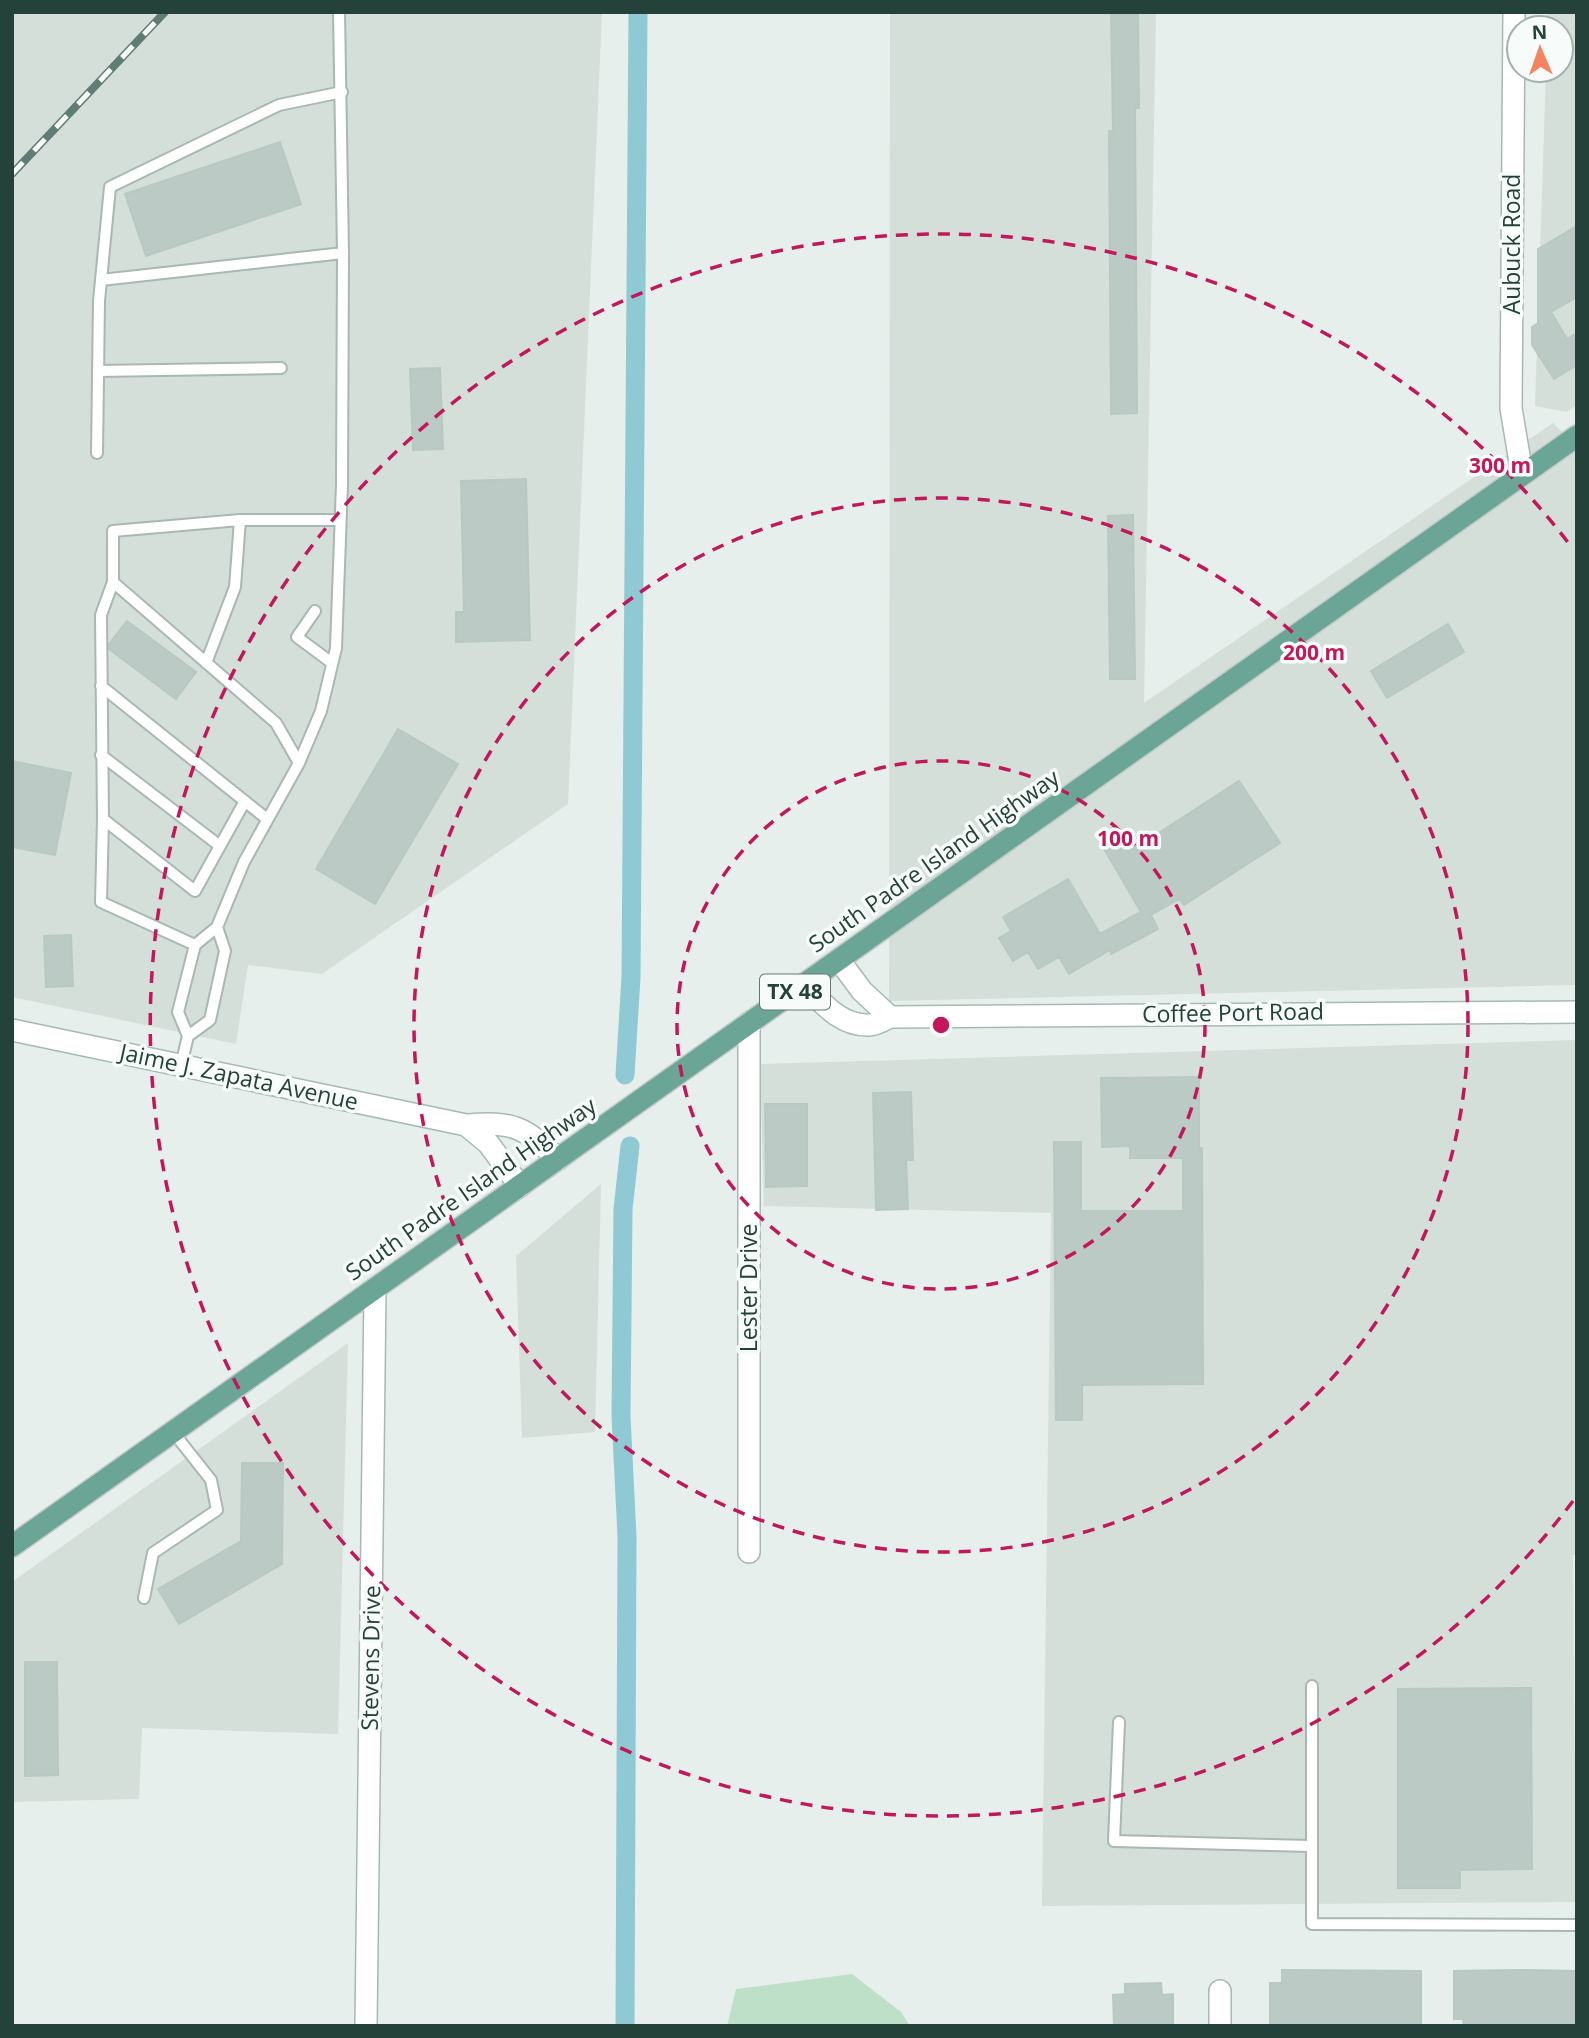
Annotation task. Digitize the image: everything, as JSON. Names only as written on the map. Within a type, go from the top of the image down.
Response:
[{"type":"main road","name":"South Padre Island Highway","points":[[12,1546],[1577,436]]},
{"type":"street","name":"Aubuck Road","points":[[1514,12],[1511,408],[1522,474]]},
{"type":"street","points":[[839,960],[862,991],[890,1017]]},
{"type":"street","name":"Coffee Port Road","points":[[805,985],[831,1013],[848,1021],[871,1026],[890,1017],[1577,1012]]},
{"type":"street","name":"Lester Drive","points":[[749,1023],[749,1552]]},
{"type":"street","name":"Jaime J. Zapata Avenue","points":[[12,1030],[466,1125],[496,1122],[530,1133],[558,1159]]},
{"type":"street","points":[[466,1125],[488,1143],[520,1186]]},
{"type":"street","name":"Stevens Drive","points":[[366,2026],[376,1290]]},
{"type":"street","points":[[1220,1991],[1220,2026]]},
{"type":"lane","points":[[181,1065],[188,1035],[178,1012],[195,945],[217,927],[244,862],[299,763],[321,711],[336,648],[343,253],[339,12]]},
{"type":"lane","points":[[97,453],[101,280],[110,187],[279,105],[342,92]]},
{"type":"lane","points":[[101,280],[343,253]]},
{"type":"lane","points":[[98,371],[281,368]]},
{"type":"lane","points":[[195,945],[101,901],[101,615],[113,582],[113,531],[240,520],[340,520]]},
{"type":"lane","points":[[206,663],[235,587],[240,520]]},
{"type":"lane","points":[[113,582],[276,723],[299,763]]},
{"type":"lane","points":[[315,611],[297,636],[332,663]]},
{"type":"lane","points":[[101,686],[267,819]]},
{"type":"lane","points":[[101,755],[220,846]]},
{"type":"lane","points":[[103,819],[195,891],[244,802]]},
{"type":"lane","points":[[188,1035],[210,1020],[225,951],[217,927]]},
{"type":"lane","points":[[144,1598],[153,1553],[217,1510],[211,1480],[173,1432]]},
{"type":"lane","points":[[1312,1686],[1312,1924],[1577,1924]]},
{"type":"lane","points":[[1119,1722],[1114,1841],[1310,1846]]},
{"type":"shaded area","points":[[12,12],[602,12],[568,804],[322,974],[248,965],[236,1044],[12,997]]},
{"type":"shaded area","points":[[890,12],[1156,12],[1144,703],[1553,423],[1577,447],[1577,985],[889,1001]]},
{"type":"shaded area","points":[[1577,12],[1577,404],[1567,412],[1535,406],[1546,84],[1575,84],[1575,14],[1547,14]]},
{"type":"shaded area","points":[[1577,1040],[1577,1555],[1573,1555],[1576,1902],[1042,1906],[1051,1213],[764,1206],[760,1064]]},
{"type":"shaded area","points":[[601,1184],[595,1432],[522,1438],[516,1256]]},
{"type":"shaded area","points":[[348,1343],[338,1734],[142,1728],[139,1799],[12,1802],[12,1582]]},
{"type":"green space","points":[[852,1974],[901,2012],[910,2026],[727,2026],[736,1989]]},
{"type":"building","points":[[1111,12],[1138,12],[1139,108],[1135,108],[1137,413],[1111,414],[1109,131],[1113,131]]},
{"type":"building","points":[[280,142],[301,204],[146,256],[125,194]]},
{"type":"building","points":[[1577,226],[1577,297],[1551,312],[1567,339],[1577,333],[1577,365],[1554,379],[1532,345],[1532,327],[1538,323],[1538,249]]},
{"type":"building","points":[[440,368],[443,449],[413,450],[410,369]]},
{"type":"building","points":[[526,479],[530,640],[456,642],[456,612],[464,612],[461,481]]},
{"type":"building","points":[[1133,515],[1135,679],[1110,679],[1108,516]]},
{"type":"building","points":[[127,621],[196,672],[176,699],[109,649],[109,644]]},
{"type":"building","points":[[1448,624],[1464,652],[1387,698],[1371,671]]},
{"type":"building","points":[[398,729],[458,764],[375,904],[316,869]]},
{"type":"building","points":[[12,761],[71,773],[55,855],[12,847]]},
{"type":"building","points":[[1239,781],[1280,843],[1184,905],[1179,899],[1151,915],[1158,929],[1111,954],[1110,950],[1069,974],[1059,957],[1038,969],[1028,952],[1013,961],[999,938],[1011,931],[1003,917],[1068,879],[1100,934],[1141,912],[1100,842],[1125,828],[1137,847]]},
{"type":"building","points":[[71,935],[73,986],[46,987],[44,936]]},
{"type":"building","points":[[1199,1077],[1203,1384],[1082,1385],[1082,1420],[1056,1420],[1054,1142],[1081,1142],[1081,1211],[1183,1211],[1183,1158],[1130,1158],[1130,1146],[1102,1147],[1101,1078]]},
{"type":"building","points":[[911,1092],[913,1160],[906,1160],[908,1209],[876,1210],[873,1093]]},
{"type":"building","points":[[765,1104],[807,1104],[807,1186],[766,1187]]},
{"type":"building","points":[[242,1463],[283,1463],[282,1564],[179,1624],[158,1589],[241,1541]]},
{"type":"building","points":[[25,1662],[57,1662],[58,1775],[25,1776]]},
{"type":"building","points":[[1531,1688],[1532,1869],[1460,1870],[1460,1888],[1398,1888],[1398,1689]]},
{"type":"building","points":[[1282,1970],[1421,1971],[1421,2026],[1270,2026],[1270,1983],[1282,1983]]},
{"type":"building","points":[[1454,1971],[1577,1971],[1577,2026],[1464,2026],[1463,2019],[1454,2019]]},
{"type":"building","points":[[1161,1983],[1162,1995],[1173,1994],[1173,2026],[1114,2026],[1113,1995],[1125,1994],[1125,1984]]},
{"type":"waterway","points":[[625,1075],[631,977],[638,12]]},
{"type":"waterway","points":[[625,2026],[627,1536],[621,1416],[623,1209],[630,1146]]},
{"type":"railway","points":[[12,174],[165,12]]}]
